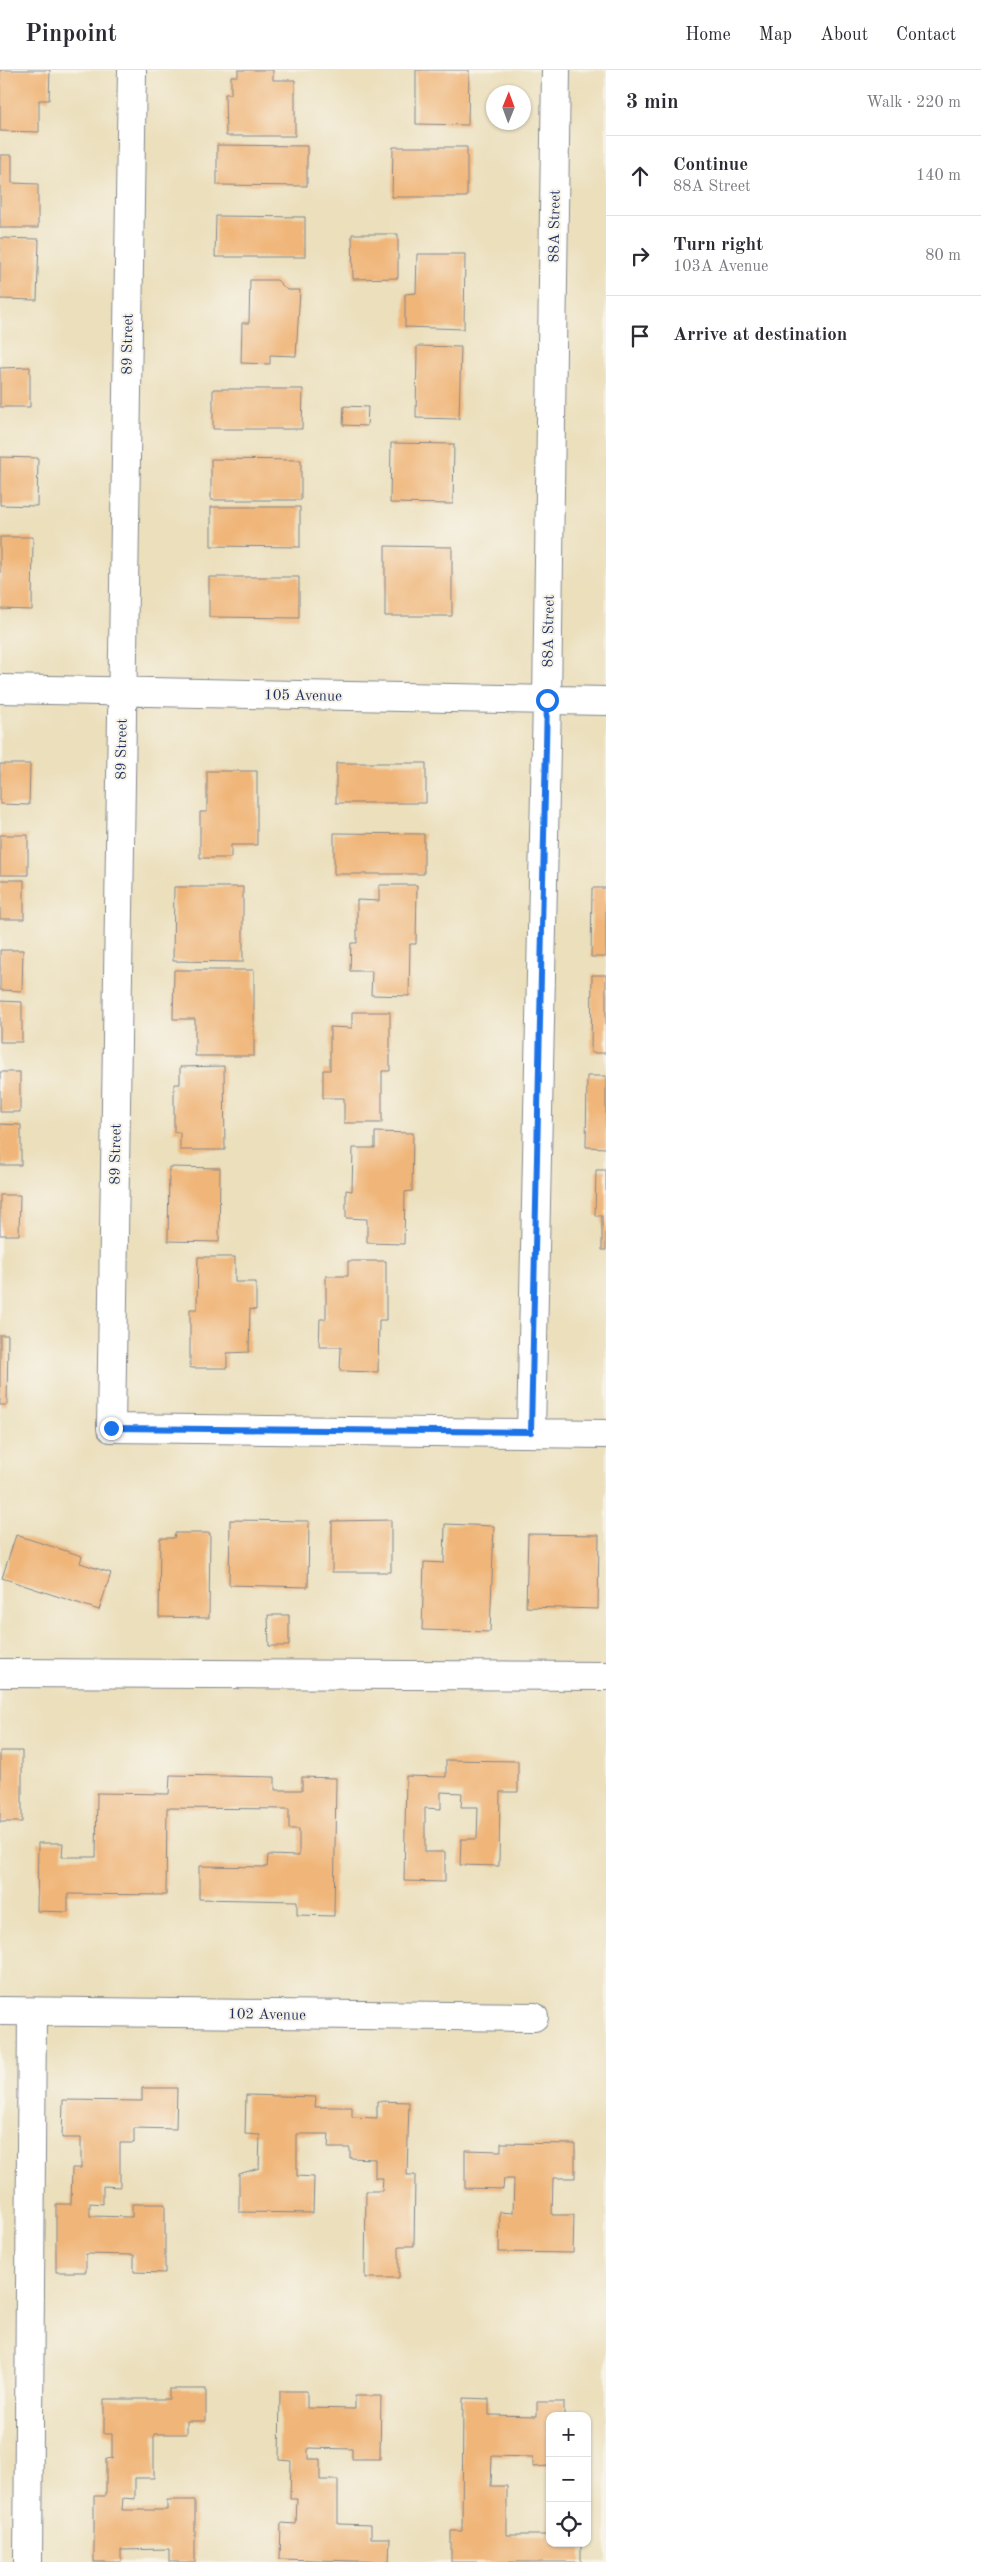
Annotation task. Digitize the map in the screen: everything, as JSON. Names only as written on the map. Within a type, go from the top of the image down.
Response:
[{"type":"street","name":"89 Street","points":[[132,70],[111,1428],[531,1432]]},
{"type":"street","name":"88A Street","points":[[531,1432],[547,700],[556,70]]},
{"type":"street","name":"105 Avenue","points":[[0,689],[606,701]]},
{"type":"street","points":[[531,1432],[606,1434]]},
{"type":"street","points":[[0,1673],[606,1676]]},
{"type":"street","name":"102 Avenue","points":[[0,2011],[534,2016]]},
{"type":"street","points":[[28,2562],[32,2012]]},
{"type":"building","points":[[0,70],[50,70],[49,100],[39,100],[39,132],[0,131]]},
{"type":"building","points":[[238,70],[273,70],[273,80],[295,80],[295,136],[226,136],[225,94],[231,94],[231,76],[238,76]]},
{"type":"building","points":[[416,70],[469,70],[468,125],[416,124]]},
{"type":"building","points":[[217,145],[307,146],[307,186],[217,185]]},
{"type":"building","points":[[393,147],[467,147],[467,197],[392,197]]},
{"type":"building","points":[[0,155],[12,155],[12,183],[38,184],[38,228],[0,228]]},
{"type":"building","points":[[216,216],[305,217],[305,257],[215,257]]},
{"type":"building","points":[[352,234],[398,234],[398,278],[353,279]]},
{"type":"building","points":[[0,238],[39,239],[37,300],[0,299]]},
{"type":"building","points":[[417,254],[465,254],[464,329],[405,327],[405,294],[416,293]]},
{"type":"building","points":[[250,280],[277,280],[287,290],[300,290],[296,356],[270,355],[270,364],[241,363],[242,323],[249,323]]},
{"type":"building","points":[[417,346],[461,347],[459,419],[416,418]]},
{"type":"building","points":[[30,367],[30,407],[0,407],[0,368]]},
{"type":"building","points":[[213,389],[303,389],[302,429],[213,429]]},
{"type":"building","points":[[344,406],[368,407],[367,426],[343,425]]},
{"type":"building","points":[[391,443],[454,444],[453,504],[390,503]]},
{"type":"building","points":[[0,457],[38,458],[37,506],[0,505]]},
{"type":"building","points":[[211,459],[301,460],[301,500],[211,500]]},
{"type":"building","points":[[211,507],[300,507],[300,547],[211,546]]},
{"type":"building","points":[[0,537],[33,537],[32,610],[0,609]]},
{"type":"building","points":[[385,546],[452,547],[452,616],[385,616]]},
{"type":"building","points":[[209,577],[299,577],[299,618],[209,617]]},
{"type":"building","points":[[336,763],[426,763],[426,803],[336,803]]},
{"type":"building","points":[[0,764],[30,764],[29,805],[0,804]]},
{"type":"building","points":[[207,771],[257,771],[257,845],[231,845],[231,858],[200,858],[200,812],[207,812]]},
{"type":"building","points":[[334,833],[424,834],[424,874],[334,874]]},
{"type":"building","points":[[0,835],[28,835],[28,875],[0,875]]},
{"type":"building","points":[[0,880],[24,880],[24,919],[0,919]]},
{"type":"building","points":[[379,885],[417,885],[416,944],[410,944],[409,996],[371,995],[372,971],[350,971],[351,943],[357,943],[357,900],[379,901]]},
{"type":"building","points":[[174,887],[243,887],[243,962],[173,961]]},
{"type":"building","points":[[592,888],[606,888],[606,957],[591,957]]},
{"type":"building","points":[[0,950],[23,950],[22,991],[0,990]]},
{"type":"building","points":[[174,970],[254,970],[254,1056],[195,1056],[195,1019],[173,1019]]},
{"type":"building","points":[[592,975],[606,975],[606,1053],[591,1053]]},
{"type":"building","points":[[0,1001],[22,1002],[22,1042],[0,1042]]},
{"type":"building","points":[[352,1012],[390,1012],[390,1071],[382,1071],[382,1123],[344,1123],[344,1098],[323,1098],[323,1070],[330,1070],[330,1027],[352,1028]]},
{"type":"building","points":[[224,1066],[225,1150],[180,1150],[180,1132],[174,1132],[174,1084],[180,1084],[180,1067]]},
{"type":"building","points":[[0,1072],[20,1072],[20,1112],[0,1112]]},
{"type":"building","points":[[587,1076],[606,1076],[606,1148],[586,1147]]},
{"type":"building","points":[[0,1124],[21,1125],[21,1165],[0,1165]]},
{"type":"building","points":[[375,1132],[413,1133],[412,1191],[405,1192],[404,1244],[367,1243],[367,1219],[346,1218],[346,1190],[352,1191],[353,1148],[375,1148]]},
{"type":"building","points":[[169,1167],[220,1168],[219,1242],[168,1241]]},
{"type":"building","points":[[596,1170],[606,1170],[606,1250],[602,1250],[602,1216],[595,1216]]},
{"type":"building","points":[[0,1195],[20,1195],[19,1235],[0,1235]]},
{"type":"building","points":[[198,1257],[235,1257],[235,1282],[256,1282],[256,1310],[250,1309],[249,1352],[227,1353],[227,1368],[190,1368],[190,1309],[197,1309]]},
{"type":"building","points":[[348,1261],[386,1261],[386,1320],[379,1320],[378,1372],[340,1371],[341,1347],[319,1347],[320,1319],[326,1319],[326,1276],[348,1276]]},
{"type":"building","points":[[0,1335],[8,1335],[7,1405],[0,1405]]},
{"type":"building","points":[[230,1520],[309,1521],[308,1587],[229,1585]]},
{"type":"building","points":[[391,1520],[391,1572],[332,1572],[332,1521]]},
{"type":"building","points":[[445,1524],[494,1526],[490,1632],[422,1630],[424,1562],[444,1563]]},
{"type":"building","points":[[175,1533],[210,1533],[209,1618],[159,1617],[160,1538],[174,1538]]},
{"type":"building","points":[[528,1534],[599,1535],[598,1609],[526,1607]]},
{"type":"building","points":[[16,1535],[82,1556],[80,1563],[111,1573],[99,1610],[2,1578]]},
{"type":"building","points":[[268,1615],[289,1615],[289,1646],[269,1646]]},
{"type":"building","points":[[0,1751],[22,1751],[22,1822],[0,1822]]},
{"type":"building","points":[[446,1760],[518,1761],[518,1792],[500,1792],[499,1866],[460,1865],[461,1839],[477,1839],[478,1807],[461,1807],[462,1793],[441,1792],[441,1809],[425,1808],[425,1852],[445,1852],[445,1882],[404,1881],[406,1776],[446,1777]]},
{"type":"building","points":[[170,1775],[275,1777],[275,1790],[302,1790],[302,1777],[336,1778],[334,1916],[297,1915],[297,1901],[199,1899],[199,1866],[267,1867],[268,1855],[299,1856],[299,1829],[289,1829],[289,1809],[167,1808],[166,1895],[68,1894],[68,1912],[37,1911],[38,1843],[63,1843],[62,1857],[96,1857],[97,1793],[169,1794]]},
{"type":"building","points":[[142,2088],[177,2088],[176,2129],[134,2128],[134,2143],[120,2143],[120,2187],[103,2186],[103,2204],[90,2203],[90,2216],[132,2217],[132,2204],[165,2204],[165,2273],[134,2272],[134,2255],[86,2254],[86,2272],[56,2272],[56,2204],[71,2204],[72,2168],[81,2168],[81,2138],[62,2138],[63,2100],[142,2101]]},
{"type":"building","points":[[246,2095],[316,2097],[315,2107],[352,2107],[352,2117],[377,2118],[377,2101],[409,2102],[407,2175],[415,2175],[414,2246],[399,2246],[399,2278],[365,2278],[366,2191],[382,2191],[383,2178],[375,2178],[375,2159],[350,2158],[350,2148],[328,2148],[329,2134],[297,2134],[297,2176],[314,2177],[313,2213],[239,2212],[239,2174],[259,2168],[260,2135],[245,2134]]},
{"type":"building","points":[[501,2143],[575,2144],[575,2178],[553,2178],[552,2215],[574,2215],[573,2253],[499,2252],[500,2212],[513,2213],[514,2179],[504,2179],[503,2189],[465,2188],[465,2150],[501,2151]]},
{"type":"building","points":[[169,2389],[206,2389],[206,2421],[187,2421],[187,2434],[154,2434],[154,2478],[135,2478],[135,2499],[123,2498],[122,2510],[167,2510],[167,2500],[195,2500],[195,2562],[169,2562],[169,2549],[121,2550],[121,2562],[94,2562],[94,2496],[106,2496],[106,2458],[112,2459],[112,2434],[104,2434],[104,2399],[169,2399]]},
{"type":"building","points":[[280,2391],[307,2391],[307,2408],[355,2409],[355,2396],[381,2396],[380,2459],[352,2459],[352,2449],[308,2448],[308,2459],[320,2459],[320,2480],[338,2480],[338,2524],[371,2525],[371,2538],[390,2538],[389,2562],[280,2559],[281,2523],[296,2524],[297,2499],[290,2499],[291,2461],[279,2460]]},
{"type":"building","points":[[463,2398],[489,2399],[489,2415],[537,2416],[537,2402],[564,2402],[564,2412],[546,2412],[546,2466],[533,2467],[533,2457],[492,2456],[491,2486],[507,2486],[507,2535],[546,2535],[546,2547],[581,2547],[581,2562],[451,2562],[451,2531],[462,2531]]},
{"type":"route","points":[[111,1428],[531,1432],[547,700]]}]
